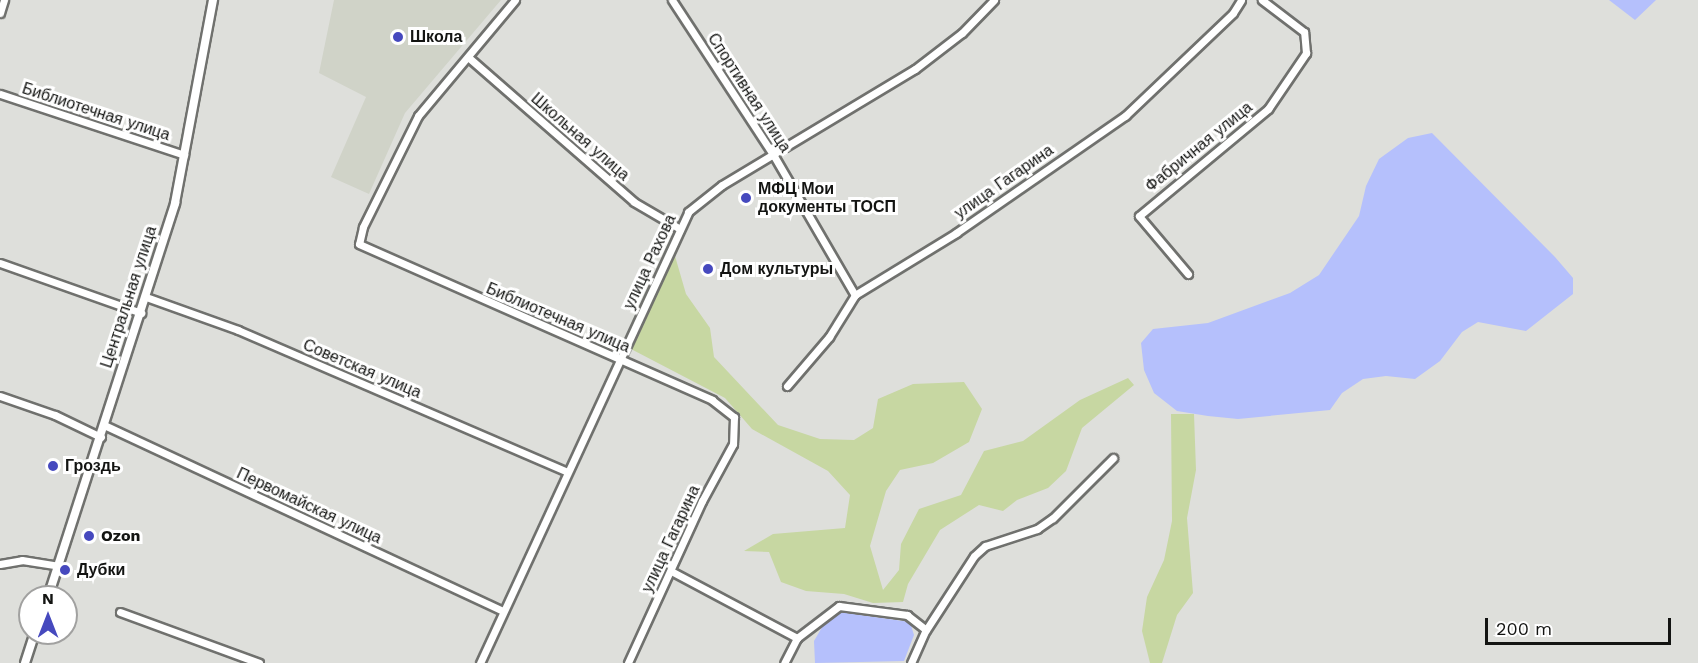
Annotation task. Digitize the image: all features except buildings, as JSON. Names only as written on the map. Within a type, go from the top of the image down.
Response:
[{"type":"main road","name":"Центральная улица","points":[[52,585],[175,203],[213,0]]},
{"type":"main road","points":[[24,663],[31,645]]},
{"type":"street","points":[[0,13],[4,0]]},
{"type":"street","points":[[468,57],[515,0]]},
{"type":"street","name":"Спортивная улица","points":[[672,0],[774,156],[855,295]]},
{"type":"street","name":"улица Рахова","points":[[480,663],[566,471],[688,212],[722,185],[774,156],[915,69],[962,33],[994,0]]},
{"type":"street","name":"улица Гагарина","points":[[787,386],[829,337],[855,295],[946,239],[1125,116],[1233,13],[1241,0]]},
{"type":"street","name":"Фабричная улица","points":[[1188,274],[1139,216],[1268,109],[1306,53],[1304,32],[1262,0]]},
{"type":"street","name":"Библиотечная улица","points":[[468,57],[408,133],[363,227],[359,244],[619,359],[730,411],[737,426]]},
{"type":"street","name":"Школьная улица","points":[[468,57],[634,202],[680,229]]},
{"type":"street","name":"Библиотечная улица","points":[[0,94],[184,155]]},
{"type":"street","points":[[0,263],[141,313]]},
{"type":"street","name":"Советская улица","points":[[146,297],[238,330],[566,471]]},
{"type":"street","points":[[0,396],[55,415],[100,437]]},
{"type":"street","name":"Первомайская улица","points":[[104,425],[503,611]]},
{"type":"street","name":"улица Гагарина","points":[[628,663],[733,444],[737,426]]},
{"type":"street","points":[[911,663],[926,630],[974,556],[985,546],[1037,529],[1053,518],[1113,458]]},
{"type":"street","points":[[0,564],[22,560],[58,566]]},
{"type":"street","points":[[671,571],[797,639]]},
{"type":"street","points":[[784,663],[797,639],[839,606],[907,615],[926,630]]},
{"type":"street","points":[[120,612],[259,663]]},
{"type":"shaded area","name":"Школа","points":[[334,0],[501,0],[405,113],[369,194],[331,177],[366,97],[319,73]]},
{"type":"green space","points":[[675,256],[686,294],[710,328],[714,357],[778,425],[820,439],[854,440],[873,428],[878,399],[913,384],[964,382],[982,409],[969,442],[933,463],[900,470],[886,491],[870,546],[883,590],[899,570],[901,544],[919,509],[961,495],[984,451],[1023,441],[1080,400],[1128,378],[1134,385],[1082,428],[1066,471],[1048,488],[1017,500],[1003,511],[979,505],[940,530],[908,584],[903,602],[873,603],[844,594],[806,591],[781,582],[769,552],[744,551],[773,534],[845,528],[850,495],[828,471],[752,429],[725,398],[631,349]]},
{"type":"green space","points":[[1171,414],[1194,414],[1196,470],[1187,518],[1193,593],[1177,615],[1162,663],[1150,663],[1142,631],[1147,597],[1164,560],[1172,521]]},
{"type":"water","points":[[1609,0],[1656,0],[1635,20]]},
{"type":"water","points":[[1432,133],[1555,257],[1573,278],[1573,294],[1526,331],[1478,322],[1462,332],[1440,361],[1415,379],[1386,376],[1363,379],[1342,393],[1330,410],[1238,419],[1177,411],[1154,393],[1144,370],[1141,343],[1153,329],[1208,323],[1290,293],[1319,275],[1359,216],[1366,186],[1379,159],[1408,138]]},
{"type":"water","points":[[839,612],[910,622],[914,635],[904,661],[815,663],[814,641],[828,617]]},
{"type":"place","name":"Школа","points":[[398,37]]},
{"type":"place","name":"МФЦ Мои документы ТОСП","points":[[746,198]]},
{"type":"place","name":"Дом культуры","points":[[708,269]]},
{"type":"place","name":"Гроздь","points":[[53,466]]},
{"type":"place","name":"Ozon","points":[[89,536]]},
{"type":"place","name":"Дубки","points":[[65,570]]}]
